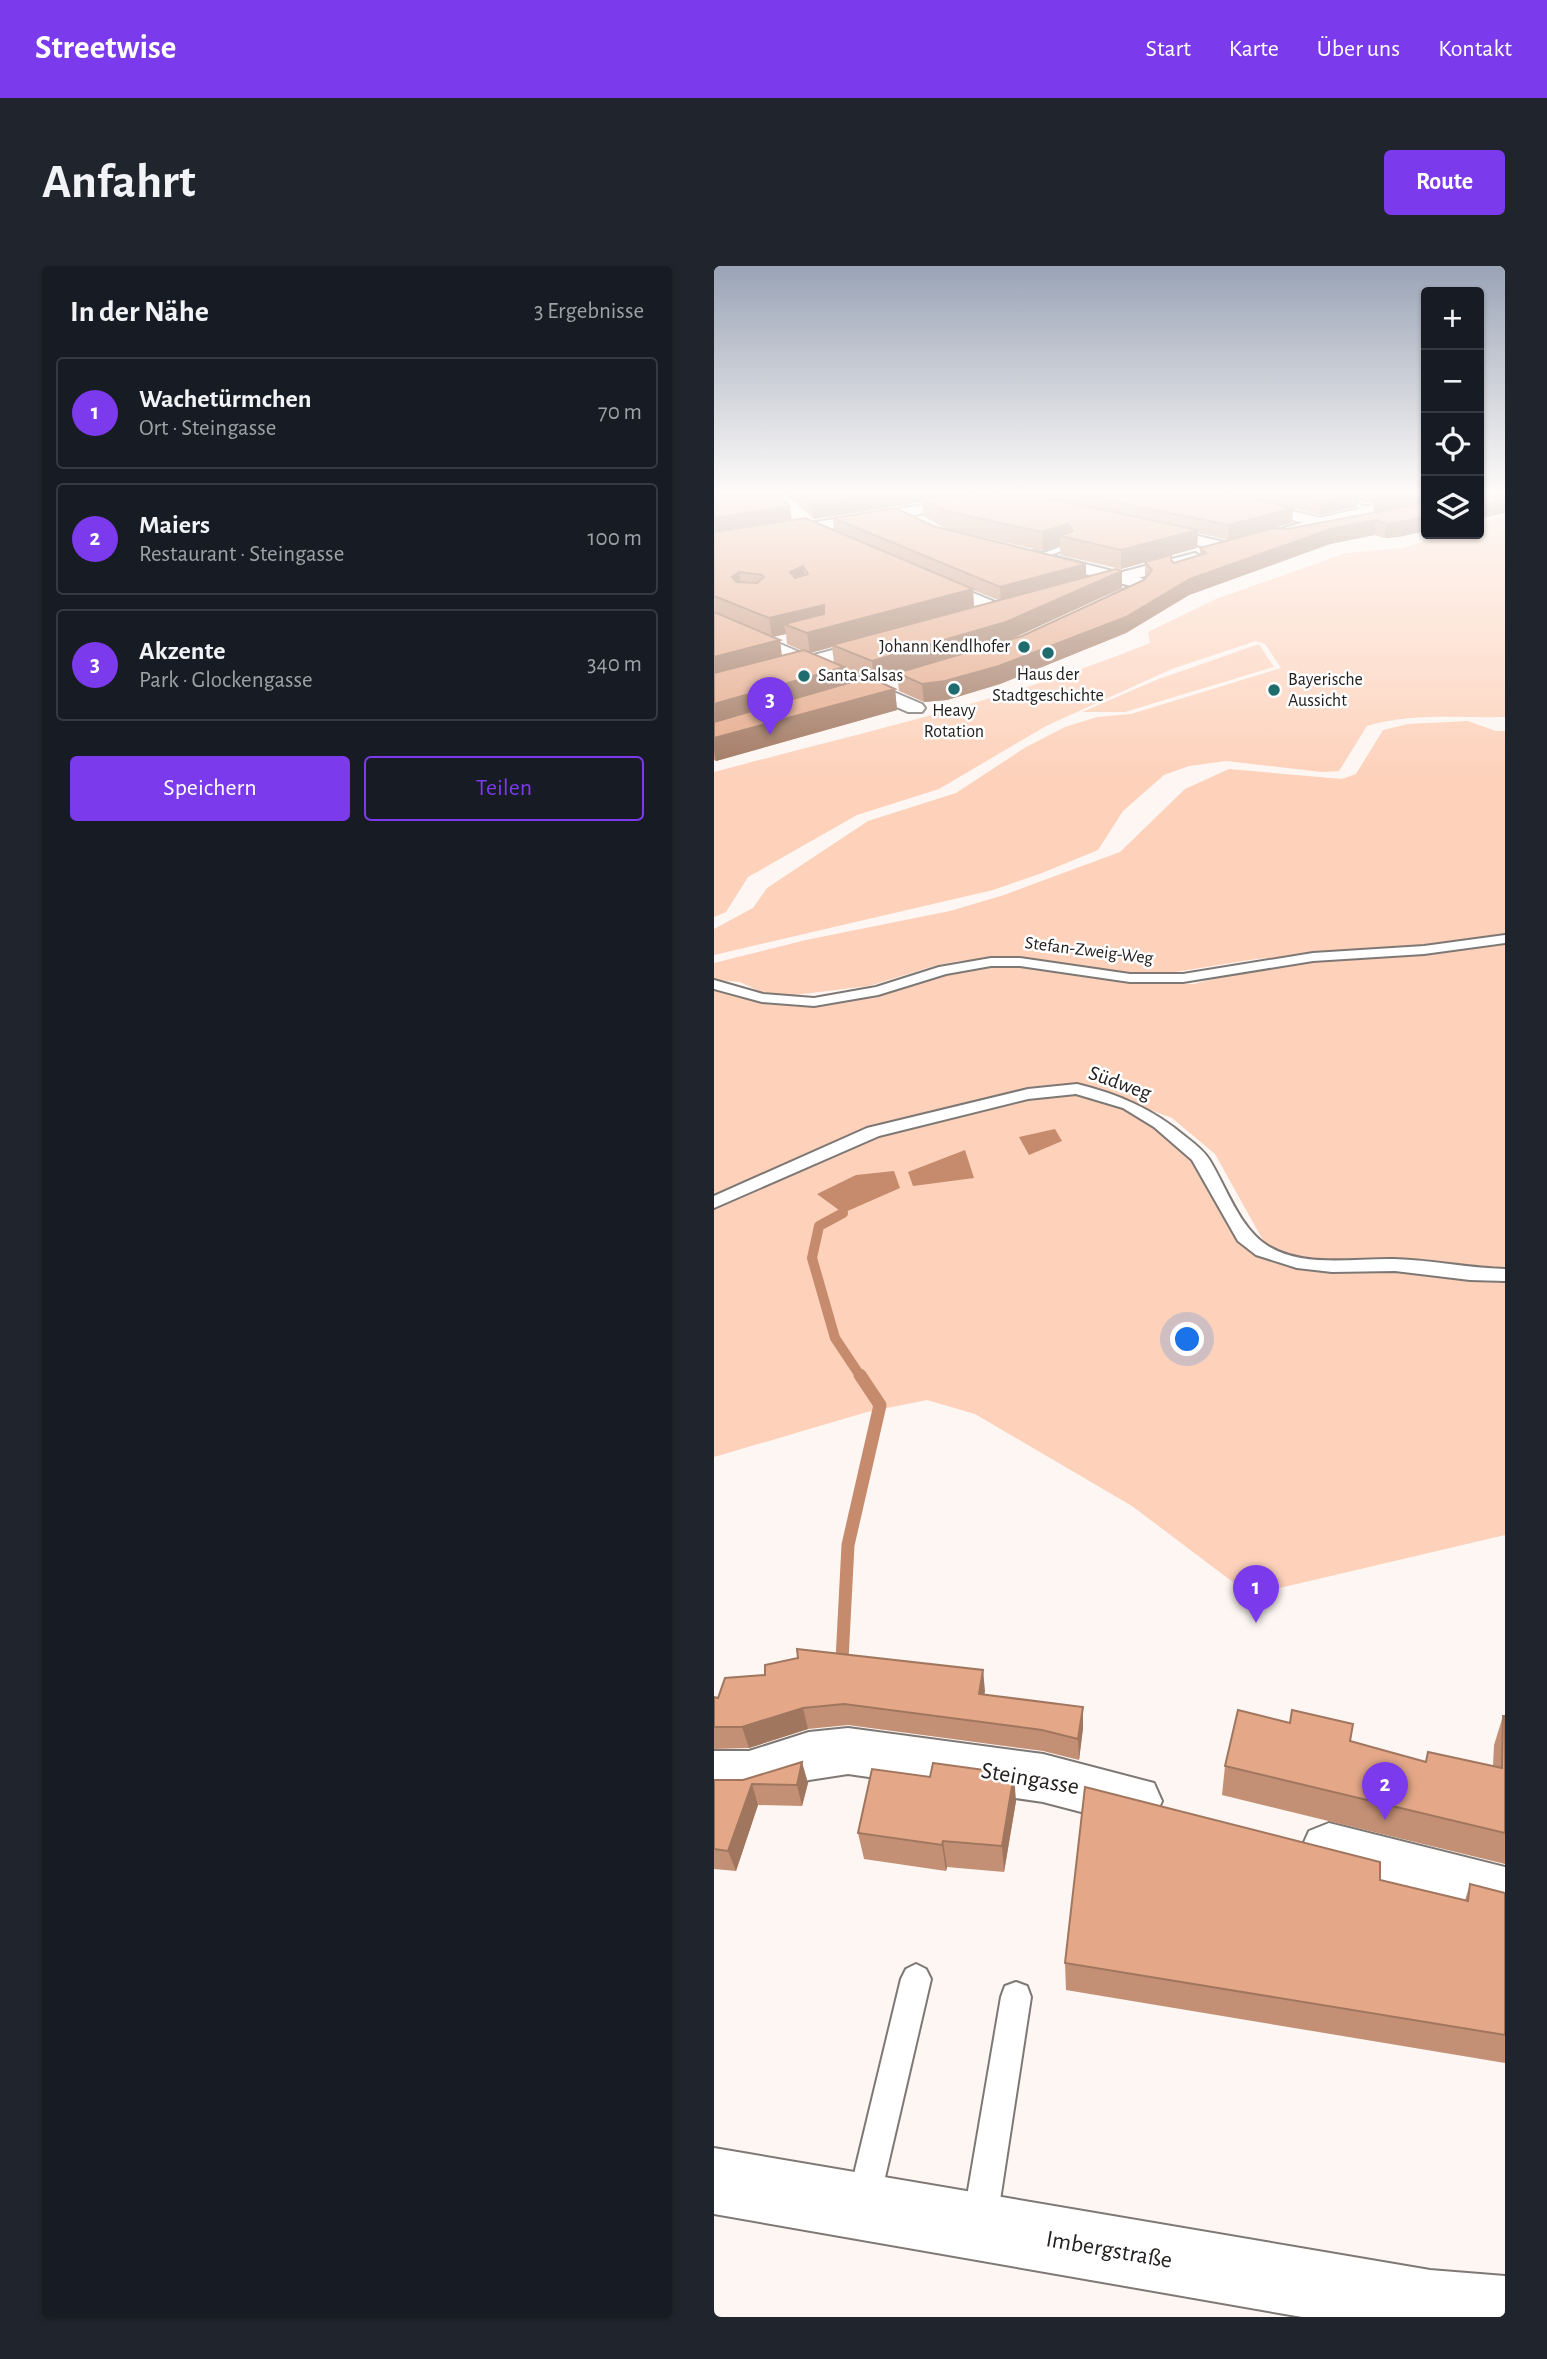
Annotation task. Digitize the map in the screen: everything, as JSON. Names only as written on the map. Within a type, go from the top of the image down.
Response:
[{"type":"street","points":[[953,588],[1006,608],[972,618]]},
{"type":"street","points":[[1050,597],[1085,588]]},
{"type":"street","points":[[1079,619],[1139,588]]},
{"type":"street","points":[[714,621],[773,642],[811,662],[915,708]]},
{"type":"street","points":[[714,688],[907,636]]},
{"type":"street","points":[[849,698],[901,683]]},
{"type":"street","name":"Steingasse","points":[[714,1775],[749,1775],[809,1756],[848,1751],[1043,1778],[1179,1811]]},
{"type":"street","points":[[1285,1838],[1505,1894]]},
{"type":"street","name":"Imbergstraße","points":[[714,2182],[1430,2305],[1505,2311]]},
{"type":"lane","name":"Stefan-Zweig-Weg","points":[[714,984],[762,998],[814,1002],[877,991],[944,970],[991,962],[1020,962],[1130,978],[1183,978],[1313,957],[1423,950],[1505,939]]},
{"type":"lane","name":"Südweg","points":[[714,1203],[873,1132],[1028,1094],[1077,1089],[1129,1105],[1160,1123],[1199,1157],[1245,1237],[1263,1251],[1297,1262],[1320,1265],[1395,1265],[1470,1274],[1505,1275]]},
{"type":"lane","points":[[862,2207],[916,1979]]},
{"type":"lane","points":[[979,2227],[1017,1997]]},
{"type":"shaded area","points":[[1248,588],[1505,588],[1505,717],[1401,719],[1367,726],[1339,771],[1322,772],[1226,761],[1189,766],[1164,775],[1123,811],[1098,850],[1042,873],[993,890],[714,955],[714,929],[753,908],[767,888],[868,821],[956,793],[1026,747],[1065,727],[1097,717],[1131,714],[1281,668],[1265,644],[1256,641],[1172,669],[1046,726],[939,789],[857,815],[748,877],[726,912],[714,917],[714,772],[989,699],[1043,682],[1150,643],[1148,632],[1216,599]]},
{"type":"shaded area","points":[[1259,644],[1274,667],[1125,712],[1082,712],[1156,680]]},
{"type":"shaded area","points":[[1468,721],[1496,731],[1505,731],[1505,935],[1420,947],[1256,959],[1169,973],[1128,975],[999,959],[959,961],[869,986],[786,996],[765,994],[740,982],[714,980],[714,963],[806,940],[950,911],[1004,895],[1120,852],[1185,789],[1229,769],[1342,779],[1356,774],[1383,730],[1408,724]]},
{"type":"shaded area","points":[[1505,943],[1505,1267],[1463,1268],[1296,1257],[1265,1244],[1215,1154],[1172,1118],[1082,1085],[1045,1087],[870,1127],[714,1194],[714,988],[752,1000],[810,1006],[886,992],[964,969],[1021,966],[1142,981],[1193,984],[1263,967]]},
{"type":"shaded area","points":[[1070,1092],[1119,1106],[1156,1125],[1194,1158],[1252,1252],[1276,1263],[1324,1271],[1403,1271],[1505,1279],[1505,1535],[1250,1595],[1132,1506],[975,1414],[927,1400],[867,1412],[714,1457],[714,1208],[874,1136],[1031,1097]]},
{"type":"shaded area","points":[[1055,1129],[1062,1141],[1029,1155],[1019,1137]]},
{"type":"shaded area","points":[[965,1150],[974,1178],[913,1186],[908,1172]]},
{"type":"shaded area","points":[[894,1171],[900,1188],[843,1213],[817,1194],[856,1175]]},
{"type":"building","points":[[714,588],[973,589],[807,633],[784,624],[824,614],[824,605],[769,618],[714,596]]},
{"type":"building","points":[[1046,588],[1084,588],[1006,622],[872,661],[832,645]]},
{"type":"building","points":[[1127,588],[1175,588],[1126,617],[999,666],[945,681],[922,684],[897,673],[1022,636]]},
{"type":"building","points":[[714,612],[780,640],[714,657]]},
{"type":"building","points":[[804,650],[844,667],[714,704],[714,673]]},
{"type":"building","points":[[869,677],[895,689],[714,738],[714,722]]},
{"type":"building","points":[[797,1649],[983,1670],[979,1694],[1083,1707],[1078,1739],[1042,1730],[844,1704],[803,1708],[742,1727],[714,1727],[714,1697],[718,1698],[725,1678],[765,1675],[765,1665],[798,1658]]},
{"type":"building","points":[[1238,1710],[1290,1723],[1292,1710],[1353,1724],[1350,1741],[1426,1762],[1428,1752],[1502,1768],[1505,1716],[1505,1833],[1225,1766]]},
{"type":"building","points":[[802,1762],[797,1785],[752,1784],[728,1851],[714,1849],[714,1780],[743,1780]]},
{"type":"building","points":[[933,1763],[1014,1774],[1002,1846],[943,1841],[942,1845],[858,1833],[872,1769],[930,1777]]},
{"type":"building","points":[[1085,1787],[1380,1862],[1380,1880],[1468,1901],[1470,1884],[1505,1893],[1505,2035],[1065,1963]]},
{"type":"waterway","points":[[843,1213],[819,1226],[812,1258],[835,1338],[861,1377]]},
{"type":"waterway","points":[[842,1660],[848,1545],[880,1405],[860,1375]]},
{"type":"place","name":"Johann Kendlhofer","points":[[1024,647]]},
{"type":"place","name":"Haus der Stadtgeschichte","points":[[1048,653]]},
{"type":"place","name":"Santa Salsas","points":[[804,676]]},
{"type":"place","name":"Heavy Rotation","points":[[954,689]]},
{"type":"place","name":"Bayerische Aussicht","points":[[1274,690]]},
{"type":"place","name":"Akzente","points":[[770,735]]},
{"type":"place","name":"Wachetürmchen","points":[[1256,1623]]},
{"type":"place","name":"Maiers","points":[[1385,1820]]}]
